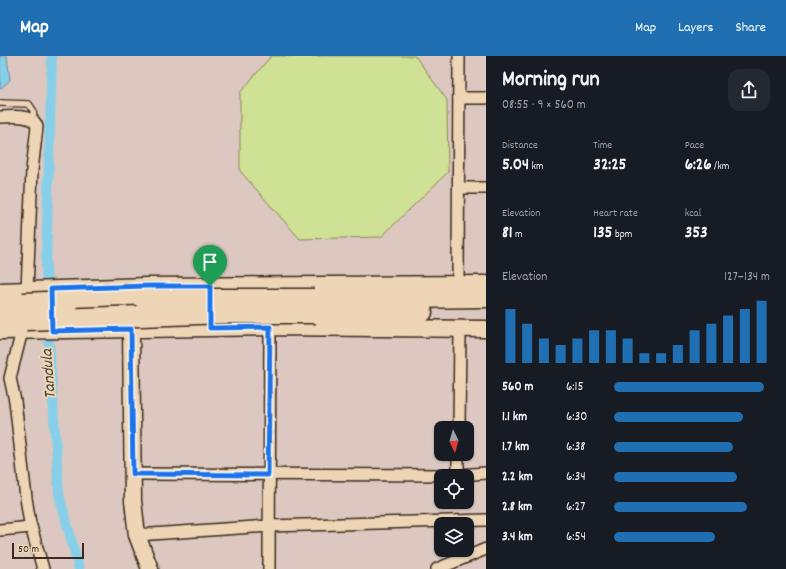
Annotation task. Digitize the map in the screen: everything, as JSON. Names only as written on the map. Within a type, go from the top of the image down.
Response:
[{"type":"highway","points":[[0,303],[129,299],[486,298]]},
{"type":"highway","points":[[0,320],[227,313],[486,311]]},
{"type":"street","points":[[458,284],[459,56]]},
{"type":"street","points":[[459,98],[486,98]]},
{"type":"street","points":[[0,117],[27,117],[34,120],[37,127],[32,165],[30,290]]},
{"type":"street","points":[[459,188],[486,188]]},
{"type":"street","points":[[0,291],[72,288],[210,286],[486,284]]},
{"type":"street","points":[[210,286],[210,328]]},
{"type":"street","points":[[51,289],[52,331]]},
{"type":"street","points":[[269,569],[268,475],[270,327]]},
{"type":"street","points":[[0,331],[270,327],[486,329]]},
{"type":"street","points":[[131,329],[133,502],[138,535],[150,569]]},
{"type":"street","points":[[458,421],[460,329]]},
{"type":"street","points":[[26,331],[10,383],[15,401],[26,498],[31,527],[43,569]]},
{"type":"street","points":[[474,474],[486,473]]},
{"type":"street","points":[[133,474],[434,475]]},
{"type":"street","points":[[138,535],[269,526],[486,520]]},
{"type":"street","points":[[0,530],[31,527]]},
{"type":"street","points":[[437,569],[486,549]]},
{"type":"lane","points":[[0,103],[29,104],[33,110],[34,120]]},
{"type":"green space","points":[[271,56],[415,56],[447,100],[448,172],[381,237],[300,239],[240,171],[240,93]]},
{"type":"water","points":[[0,56],[7,56],[10,80],[0,89]]},
{"type":"waterway","name":"Tandula","points":[[47,294],[46,267],[52,56]]},
{"type":"waterway","name":"Tandula","points":[[48,326],[59,494],[79,569]]},
{"type":"route","points":[[210,286],[210,328],[270,327],[268,475],[133,474],[131,329],[52,331],[51,289],[210,286]]}]
